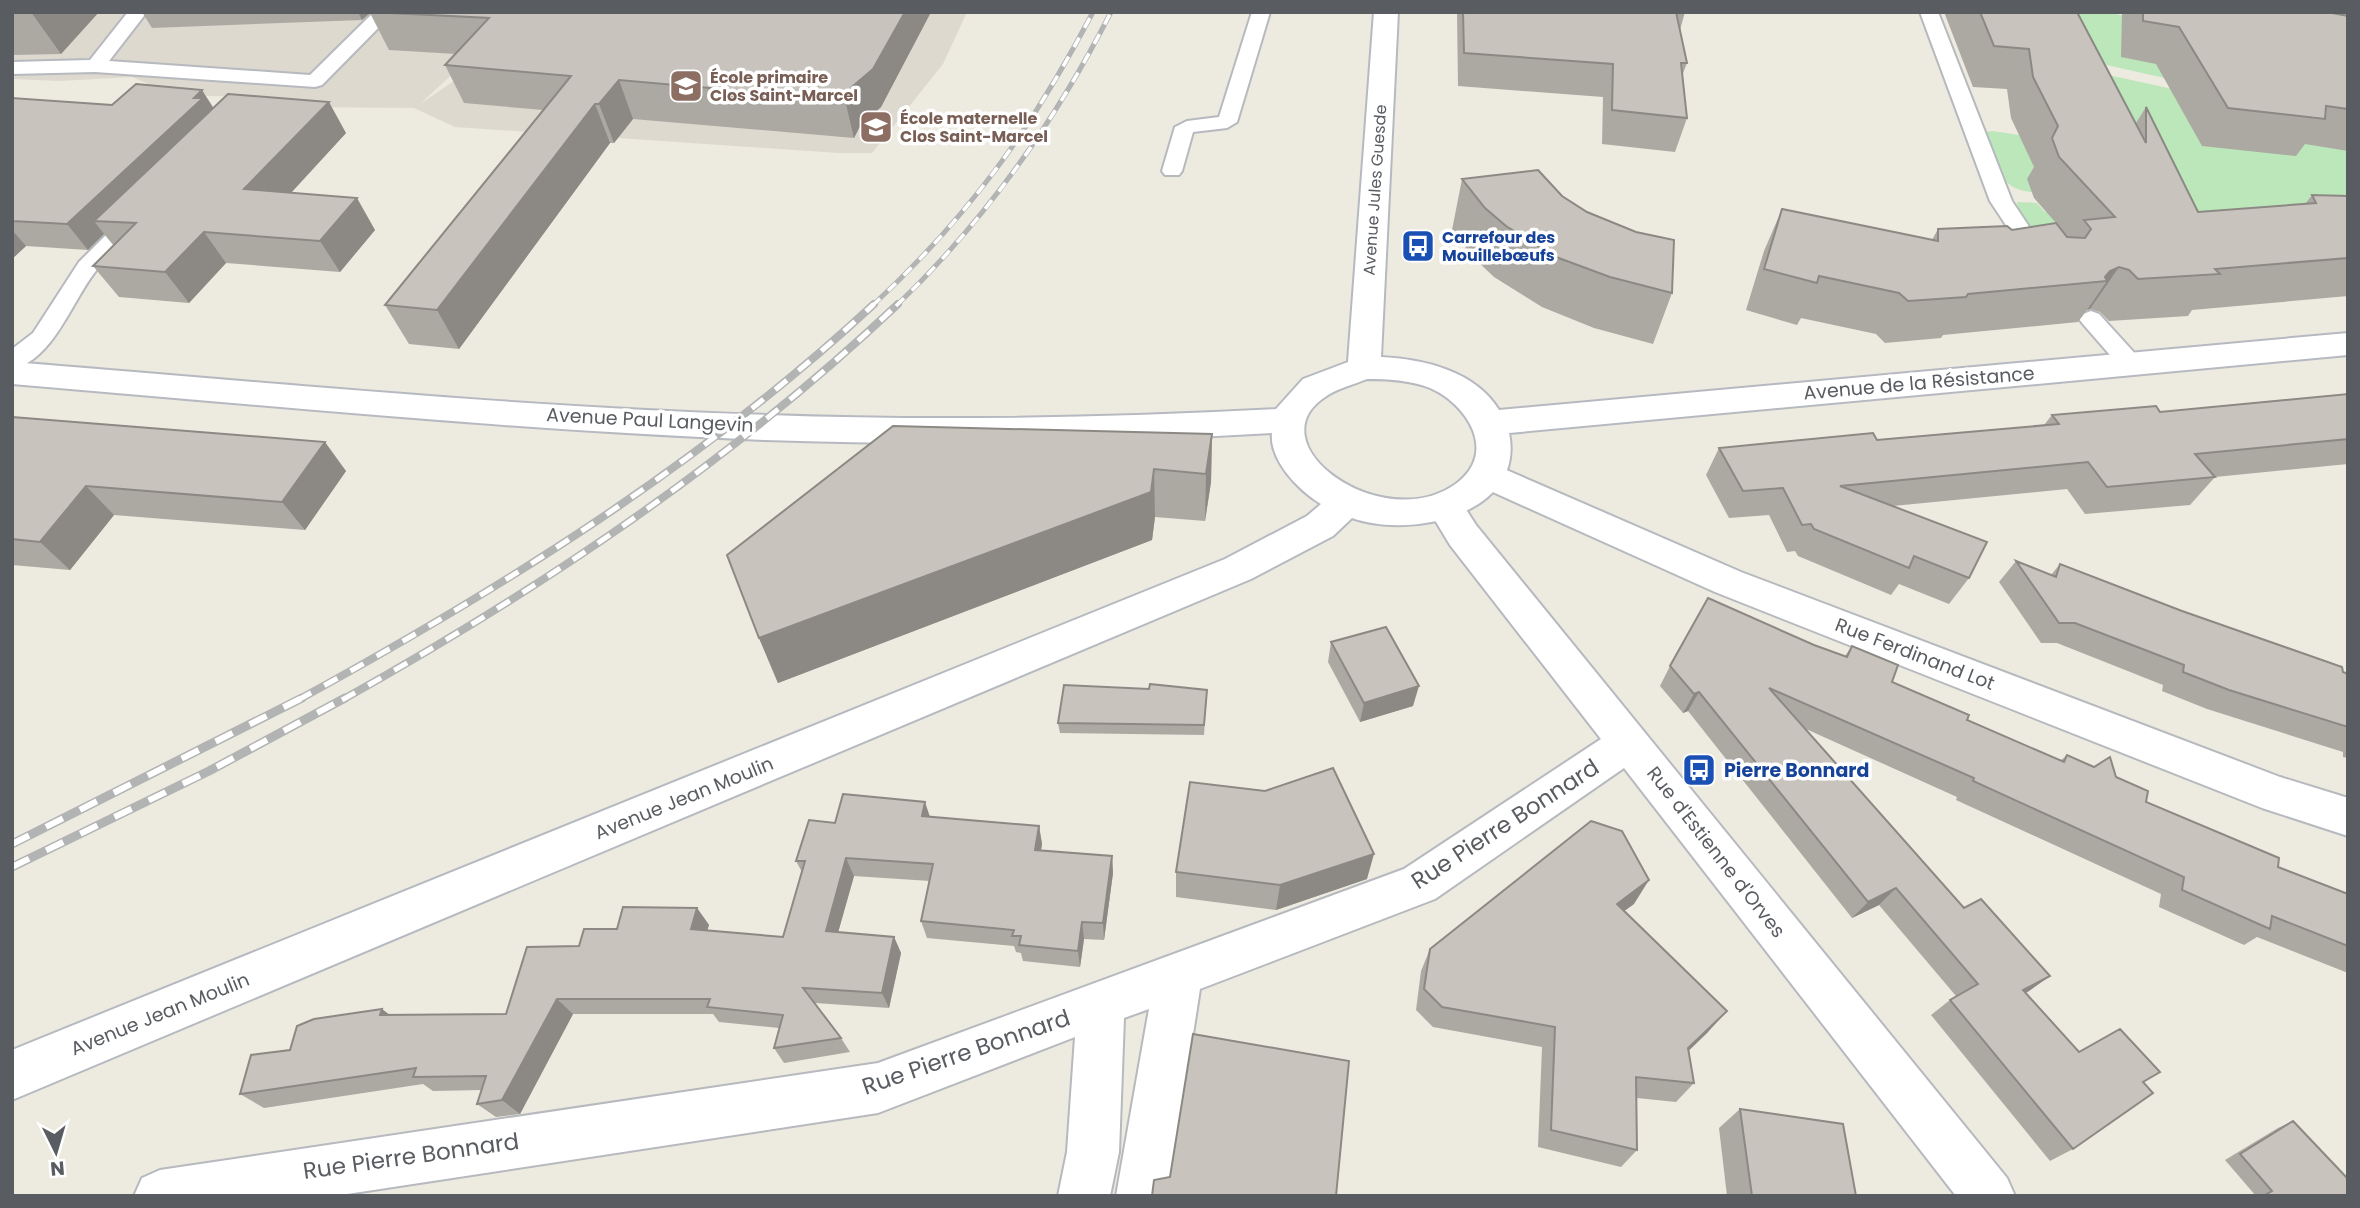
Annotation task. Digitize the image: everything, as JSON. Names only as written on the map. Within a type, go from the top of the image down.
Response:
[{"type":"main road","name":"Avenue Jules Guesde","points":[[1364,368],[1386,12]]},
{"type":"main road","name":"Avenue de la Résistance","points":[[1490,423],[2348,344]]},
{"type":"main road","points":[[1364,368],[1395,368],[1425,373],[1443,381],[1475,402],[1490,423],[1495,440],[1494,458],[1488,475],[1477,488],[1445,507],[1413,513],[1379,512],[1346,503],[1318,487],[1298,467],[1288,444],[1288,421],[1298,401],[1315,385],[1337,374],[1364,368]]},
{"type":"main road","name":"Avenue Paul Langevin","points":[[12,373],[624,421],[914,430],[1288,421]]},
{"type":"main road","name":"Rue Ferdinand Lot","points":[[1488,475],[1728,582],[2277,795],[2348,817]]},
{"type":"main road","name":"Avenue Jean Moulin","points":[[12,1075],[1238,569],[1320,526],[1346,503]]},
{"type":"main road","name":"Rue d'Estienne d'Orves","points":[[1445,507],[1462,535],[1989,1196]]},
{"type":"main road","name":"Rue Pierre Bonnard","points":[[160,1196],[878,1088],[1419,884],[1599,761],[1630,744]]},
{"type":"main road","points":[[1142,1196],[1178,976]]},
{"type":"main road","points":[[1084,1196],[1093,1152],[1101,1005]]},
{"type":"lane","points":[[95,66],[138,12]]},
{"type":"lane","points":[[12,68],[95,66],[315,81],[385,12]]},
{"type":"lane","points":[[1172,172],[1182,131],[1187,127],[1227,122],[1261,12]]},
{"type":"lane","points":[[1930,12],[2001,201],[2031,249],[2050,272]]},
{"type":"lane","points":[[12,362],[41,338],[87,267],[155,200]]},
{"type":"lane","points":[[2091,319],[2131,364]]},
{"type":"shaded area","name":"École primaire Clos Saint-Marcel","points":[[12,12],[507,12],[473,55],[420,104],[485,60],[524,12],[967,12],[943,64],[872,153],[838,153],[455,127],[414,108],[292,107],[248,97],[175,95],[132,77],[59,81],[12,79]]},
{"type":"green space","points":[[2078,12],[2108,12],[2164,26],[2168,66],[2348,119],[2102,64]]},
{"type":"green space","points":[[2085,70],[2348,127],[2348,239],[2222,252]]},
{"type":"green space","points":[[1985,132],[2019,135],[2036,164],[2032,192],[2020,190],[2005,180],[1996,164]]},
{"type":"green space","points":[[2017,202],[2037,203],[2045,212],[2054,212],[2075,233],[2057,267],[2019,214]]},
{"type":"building","points":[[370,12],[905,12],[873,69],[852,87],[845,100],[619,80],[599,104],[595,104],[437,310],[385,305],[571,76],[445,65],[489,18]]},
{"type":"building","points":[[1463,12],[1676,12],[1687,63],[1681,63],[1687,118],[1612,110],[1613,64],[1464,53]]},
{"type":"building","points":[[1980,12],[2077,12],[2146,143],[2146,107],[2198,212],[2316,203],[2312,195],[2348,196],[2348,258],[2215,269],[2220,274],[2138,279],[2129,270],[2119,267],[2110,271],[2105,277],[2107,281],[1908,301],[1899,293],[1819,276],[1817,283],[1764,269],[1782,209],[1938,241],[1938,229],[2007,226],[2012,230],[2056,223],[2067,237],[2085,238],[2091,229],[2084,220],[2115,217],[2059,157],[2052,138],[2058,126],[2033,77],[2029,49],[1994,46]]},
{"type":"building","points":[[2143,12],[2327,12],[2348,16],[2348,109],[2326,106],[2325,119],[2228,108],[2179,27],[2143,21]]},
{"type":"building","points":[[136,84],[202,90],[194,98],[203,98],[67,224],[12,221],[12,98],[112,105]]},
{"type":"building","points":[[228,94],[329,102],[244,189],[357,198],[320,241],[204,232],[165,272],[93,266],[136,223],[94,221]]},
{"type":"building","points":[[1538,170],[1562,196],[1587,212],[1636,232],[1674,240],[1672,293],[1610,277],[1556,257],[1506,226],[1485,208],[1462,179]]},
{"type":"building","points":[[2348,394],[2348,439],[2195,454],[2215,477],[2107,487],[2088,462],[1840,486],[1987,542],[1969,578],[1914,556],[1909,568],[1814,529],[1811,524],[1802,525],[1783,488],[1743,491],[1719,448],[1873,433],[1877,440],[2059,424],[2052,415],[2156,406],[2160,412]]},
{"type":"building","points":[[12,417],[325,442],[282,502],[86,486],[40,542],[12,539]]},
{"type":"building","points":[[893,426],[1212,434],[1206,474],[1154,469],[1151,492],[759,638],[727,555]]},
{"type":"building","points":[[2016,561],[2056,577],[2060,564],[2182,611],[2342,667],[2343,672],[2348,674],[2348,727],[2229,690],[2183,672],[2184,665],[2075,623],[2059,623]]},
{"type":"building","points":[[1708,598],[1847,657],[1852,646],[1898,665],[1892,682],[1969,715],[1967,720],[2064,762],[2067,755],[2094,767],[2110,757],[2116,777],[2148,791],[2146,802],[2279,858],[2278,867],[2348,894],[2348,946],[2272,916],[2270,929],[2182,890],[2184,877],[1973,781],[1974,778],[1769,688],[1964,908],[1981,899],[2050,976],[2023,990],[2079,1052],[2120,1029],[2160,1072],[2143,1082],[2153,1093],[2073,1149],[1950,1000],[1978,984],[1896,888],[1868,902],[1699,692],[1694,694],[1670,666]]},
{"type":"building","points":[[1386,627],[1419,686],[1364,703],[1331,642]]},
{"type":"building","points":[[1150,684],[1207,690],[1204,725],[1058,723],[1064,685],[1149,689]]},
{"type":"building","points":[[1333,768],[1374,854],[1280,885],[1176,872],[1190,782],[1265,791]]},
{"type":"building","points":[[843,794],[925,802],[922,816],[1039,826],[1035,850],[1112,856],[1103,923],[1082,922],[1078,951],[1019,945],[1021,936],[1012,936],[1014,930],[921,921],[933,864],[846,858],[826,931],[894,937],[882,993],[803,988],[841,1038],[774,1048],[783,1015],[707,1007],[710,999],[557,999],[502,1100],[477,1104],[486,1076],[413,1077],[416,1068],[240,1094],[251,1055],[290,1050],[297,1026],[314,1019],[382,1009],[380,1015],[506,1014],[527,947],[579,946],[584,929],[617,929],[623,907],[697,908],[691,929],[783,937],[805,861],[796,861],[809,820],[835,823]]},
{"type":"building","points":[[1591,821],[1622,831],[1649,880],[1617,904],[1727,1011],[1688,1048],[1694,1083],[1636,1077],[1637,1150],[1551,1130],[1555,1027],[1442,1007],[1424,989],[1430,949]]},
{"type":"building","points":[[1193,1034],[1349,1061],[1336,1196],[1152,1196],[1154,1180],[1170,1177]]},
{"type":"building","points":[[1740,1109],[1843,1124],[1856,1196],[1752,1196]]},
{"type":"building","points":[[2293,1121],[2348,1179],[2348,1196],[2265,1195],[2272,1191],[2240,1154]]},
{"type":"railway","points":[[872,306],[939,238],[996,169],[1046,95],[1093,12]]},
{"type":"railway","points":[[898,304],[960,239],[1016,168],[1066,92],[1111,12]]},
{"type":"railway","points":[[298,700],[450,613],[599,520],[741,417],[809,362],[874,304]]},
{"type":"railway","points":[[342,700],[489,613],[632,519],[702,469],[769,416],[835,362],[898,304]]},
{"type":"railway","points":[[12,844],[302,698]]},
{"type":"railway","points":[[12,867],[209,771],[345,698]]},
{"type":"place","name":"École primaire Clos Saint-Marcel","points":[[686,86]]},
{"type":"place","name":"École maternelle Clos Saint-Marcel","points":[[876,127]]},
{"type":"place","name":"Carrefour des Mouillebœufs","points":[[1418,246]]},
{"type":"place","name":"Pierre Bonnard","points":[[1699,770]]}]
